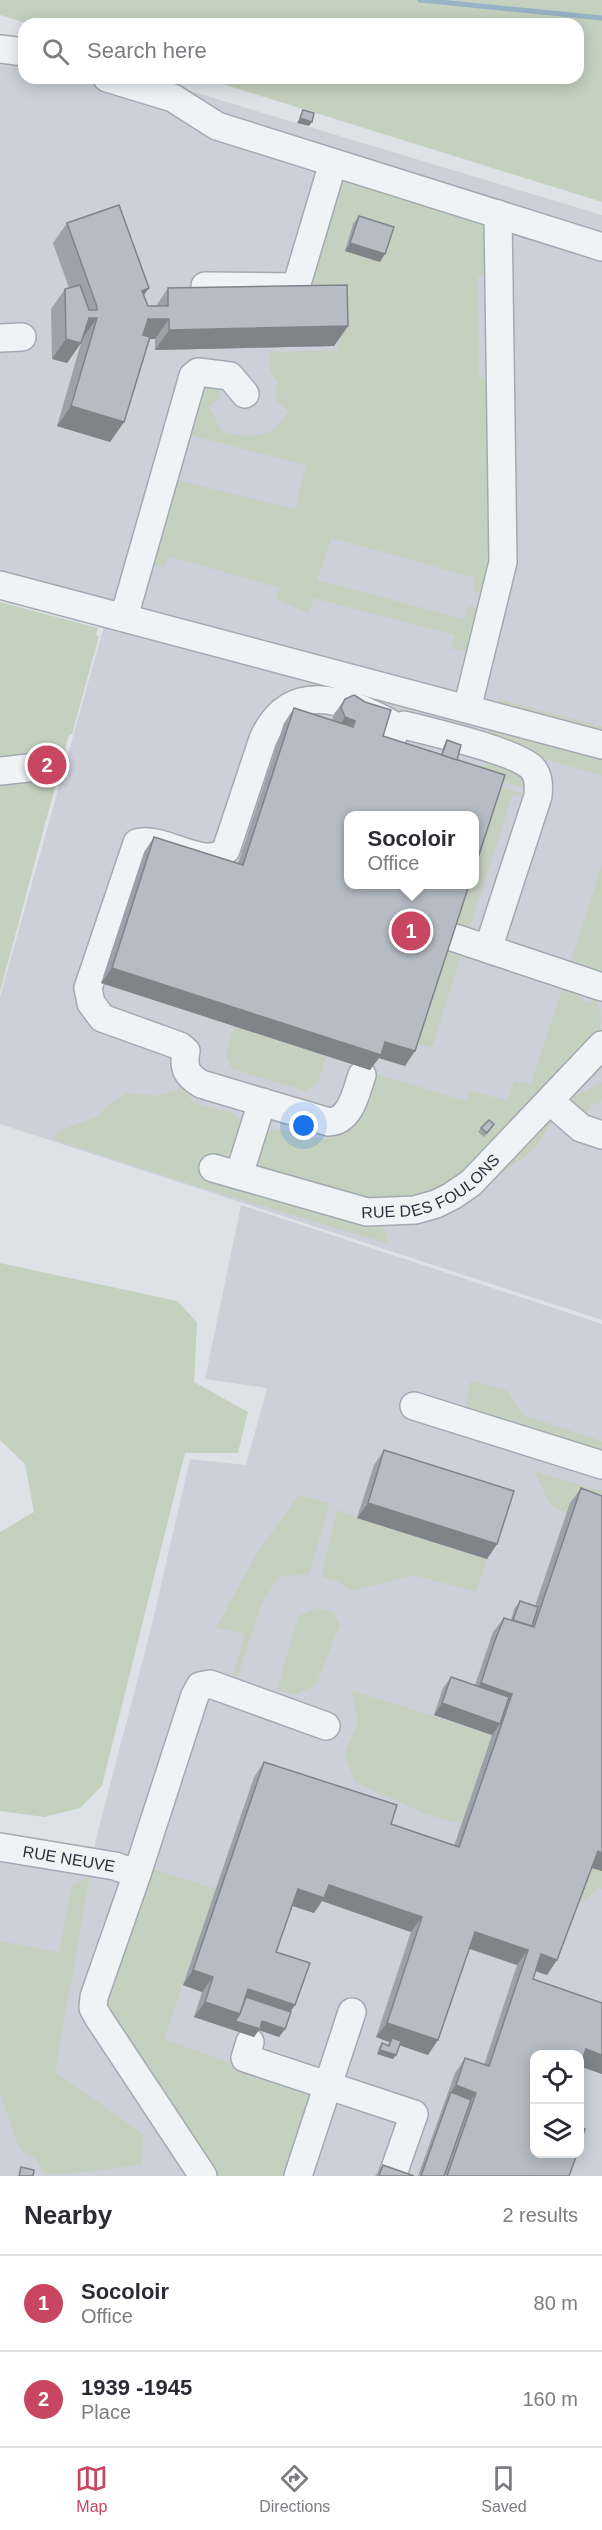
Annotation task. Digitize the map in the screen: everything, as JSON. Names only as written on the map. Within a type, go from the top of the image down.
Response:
[{"type":"street","points":[[0,49],[18,51]]},
{"type":"street","points":[[126,84],[172,98],[217,126],[602,247]]},
{"type":"street","points":[[204,286],[296,286],[333,163]]},
{"type":"street","points":[[466,709],[503,562],[498,214]]},
{"type":"street","points":[[124,617],[193,376],[198,372],[230,376],[245,394]]},
{"type":"street","points":[[0,585],[602,746]]},
{"type":"street","points":[[362,1075],[348,1112],[335,1122],[329,1122],[201,1084],[190,1077],[186,1071],[186,1051],[108,1022],[96,1012],[91,1003],[89,981],[137,843],[151,840],[195,855],[223,854],[268,727],[286,708],[298,702],[315,699],[345,703],[387,720],[393,738],[404,725],[459,738],[520,760],[531,767],[537,775],[537,796],[488,949]]},
{"type":"street","points":[[0,771],[37,767]]},
{"type":"street","points":[[455,938],[602,987]]},
{"type":"street","name":"RUE DES FOULONS","points":[[213,1168],[367,1212],[415,1210],[452,1196],[471,1183],[602,1045]]},
{"type":"street","points":[[550,1101],[581,1128],[602,1135]]},
{"type":"street","points":[[239,1175],[262,1102]]},
{"type":"street","points":[[414,1406],[602,1466]]},
{"type":"street","points":[[203,2176],[93,2008],[94,1997],[195,1695],[200,1686],[210,1684],[326,1726]]},
{"type":"street","name":"RUE NEUVE","points":[[0,1847],[115,1866],[137,1874]]},
{"type":"street","points":[[298,2176],[352,2012]]},
{"type":"street","points":[[250,2042],[245,2058],[414,2114],[393,2174]]},
{"type":"shaded area","points":[[0,34],[18,39],[18,84],[167,84],[602,215],[602,1320],[0,1124],[0,997],[111,601],[0,571]]},
{"type":"shaded area","points":[[241,1205],[602,1324],[602,2176],[0,2176],[0,1861],[91,1876],[96,1839],[152,1624],[190,1459],[246,1465],[267,1388],[205,1379]]},
{"type":"green space","points":[[0,0],[602,0],[602,202],[222,84],[584,84],[584,18],[18,18],[18,21],[0,15]]},
{"type":"green space","points":[[344,177],[479,220],[485,229],[486,271],[478,278],[479,376],[491,381],[492,557],[487,593],[472,592],[475,578],[332,538],[317,580],[464,619],[468,605],[478,609],[471,647],[466,651],[451,649],[454,635],[313,598],[309,613],[276,600],[279,588],[168,556],[164,567],[152,565],[169,478],[295,509],[306,465],[189,435],[200,384],[217,385],[222,396],[209,407],[222,431],[251,436],[260,435],[282,421],[288,411],[277,399],[278,383],[270,372],[270,352],[338,350],[338,301],[306,301],[307,276],[339,179]]},
{"type":"green space","points":[[0,602],[98,628],[96,635],[99,636],[72,734],[69,735],[0,992]]},
{"type":"green space","points":[[499,699],[602,727],[602,741],[495,712]]},
{"type":"green space","points":[[394,707],[490,733],[492,725],[602,754],[602,776],[406,718],[391,719]]},
{"type":"green space","points":[[497,761],[524,775],[528,789],[474,772],[481,766]]},
{"type":"green space","points":[[496,786],[527,795],[525,797],[513,794],[468,934],[450,926],[463,889],[479,889],[479,837]]},
{"type":"green space","points":[[602,863],[602,977],[569,967]]},
{"type":"green space","points":[[445,943],[463,949],[432,1048],[412,1042]]},
{"type":"green space","points":[[564,983],[575,990],[585,1003],[595,999],[601,1017],[598,1037],[474,1170],[436,1193],[388,1204],[265,1176],[259,1165],[257,1153],[264,1134],[272,1130],[283,1130],[320,1138],[332,1138],[344,1134],[356,1123],[376,1074],[466,1101],[470,1090],[507,1101],[514,1081],[531,1084]]},
{"type":"green space","points":[[234,1026],[327,1056],[317,1084],[306,1091],[232,1069],[226,1056]]},
{"type":"green space","points":[[602,1082],[602,1098],[599,1105],[592,1104],[587,1115],[580,1119],[568,1105],[575,1096]]},
{"type":"green space","points":[[182,1088],[195,1102],[228,1111],[234,1114],[244,1126],[233,1151],[222,1158],[382,1223],[389,1244],[202,1188],[51,1138],[60,1130],[96,1117],[109,1104],[126,1093],[157,1096]]},
{"type":"green space","points":[[553,1114],[556,1116],[536,1147],[492,1182],[490,1180]]},
{"type":"green space","points":[[0,1263],[177,1301],[197,1322],[194,1382],[248,1412],[238,1453],[185,1453],[102,1786],[80,1808],[44,1817],[0,1811],[0,1532],[34,1512],[25,1464],[0,1440]]},
{"type":"green space","points":[[471,1380],[508,1391],[523,1415],[602,1441],[602,1452],[465,1408]]},
{"type":"green space","points":[[534,1471],[602,1490],[602,1514],[567,1513],[551,1506]]},
{"type":"green space","points":[[299,1495],[330,1503],[309,1574],[279,1577],[262,1603],[238,1676],[233,1675],[245,1634],[216,1628],[256,1554]]},
{"type":"green space","points":[[337,1510],[487,1559],[476,1592],[413,1575],[351,1591],[338,1582],[321,1577]]},
{"type":"green space","points":[[316,1608],[334,1612],[340,1624],[316,1685],[295,1695],[277,1690],[298,1616]]},
{"type":"green space","points":[[351,1690],[492,1735],[461,1824],[423,1813],[355,1782],[344,1755],[358,1721]]},
{"type":"green space","points":[[587,1866],[602,1871],[602,1889],[598,1888],[583,1903],[575,1901]]},
{"type":"green space","points":[[156,1870],[217,1889],[164,2039],[306,2090],[311,2100],[290,2176],[215,2176],[105,2005],[143,1874]]},
{"type":"green space","points":[[90,1876],[55,2072],[143,2134],[142,2164],[107,2170],[45,2175],[37,2160],[20,2150],[0,2094],[0,1941],[59,1952],[72,1885]]},
{"type":"building","points":[[303,110],[314,113],[312,122],[300,118]]},
{"type":"building","points":[[119,205],[149,288],[142,291],[148,306],[168,306],[168,288],[347,285],[348,326],[169,330],[169,319],[148,319],[143,335],[150,337],[124,422],[71,406],[97,318],[89,318],[81,343],[66,339],[65,289],[80,285],[89,310],[97,310],[97,307],[67,223]]},
{"type":"building","points":[[359,216],[394,227],[385,254],[350,243]]},
{"type":"building","points":[[354,695],[365,702],[391,710],[383,736],[505,775],[479,855],[479,811],[344,811],[344,889],[468,889],[415,1051],[385,1042],[381,1055],[112,968],[154,837],[243,865],[294,708],[353,727],[355,721],[345,717],[341,707],[345,699]]},
{"type":"building","points":[[447,740],[461,745],[457,760],[442,755]]},
{"type":"building","points":[[489,1120],[494,1124],[487,1133],[481,1128]]},
{"type":"building","points":[[384,1450],[514,1491],[497,1544],[368,1503]]},
{"type":"building","points":[[581,1488],[602,1496],[602,1853],[598,1851],[557,1960],[541,1954],[533,1979],[602,2003],[602,2055],[586,2049],[584,2054],[584,2050],[530,2050],[530,2158],[576,2158],[569,2176],[447,2176],[476,2093],[456,2085],[465,2058],[489,2066],[528,1950],[475,1932],[438,2040],[387,2023],[422,1917],[329,1885],[324,1898],[298,1889],[276,1952],[310,1963],[295,2005],[248,1989],[240,2014],[205,2002],[213,1977],[193,1970],[264,1762],[397,1805],[391,1824],[459,1847],[512,1694],[481,1683],[494,1643],[504,1618],[534,1627]]},
{"type":"building","points":[[520,1601],[538,1607],[532,1626],[513,1620]]},
{"type":"building","points":[[451,1677],[509,1697],[500,1724],[442,1703]]},
{"type":"building","points":[[246,1997],[291,2012],[285,2029],[262,2021],[260,2029],[235,2021]]},
{"type":"building","points":[[392,2038],[401,2041],[396,2055],[380,2050],[382,2043],[389,2046]]},
{"type":"building","points":[[451,2092],[471,2100],[444,2176],[421,2176]]},
{"type":"building","points":[[383,2165],[414,2176],[379,2176]]},
{"type":"building","points":[[21,2167],[34,2170],[33,2176],[19,2176]]},
{"type":"waterway","points":[[420,0],[602,18]]},
{"type":"place","name":"1939 -1945","points":[[47,765]]},
{"type":"place","name":"Socoloir","points":[[411,931]]}]
